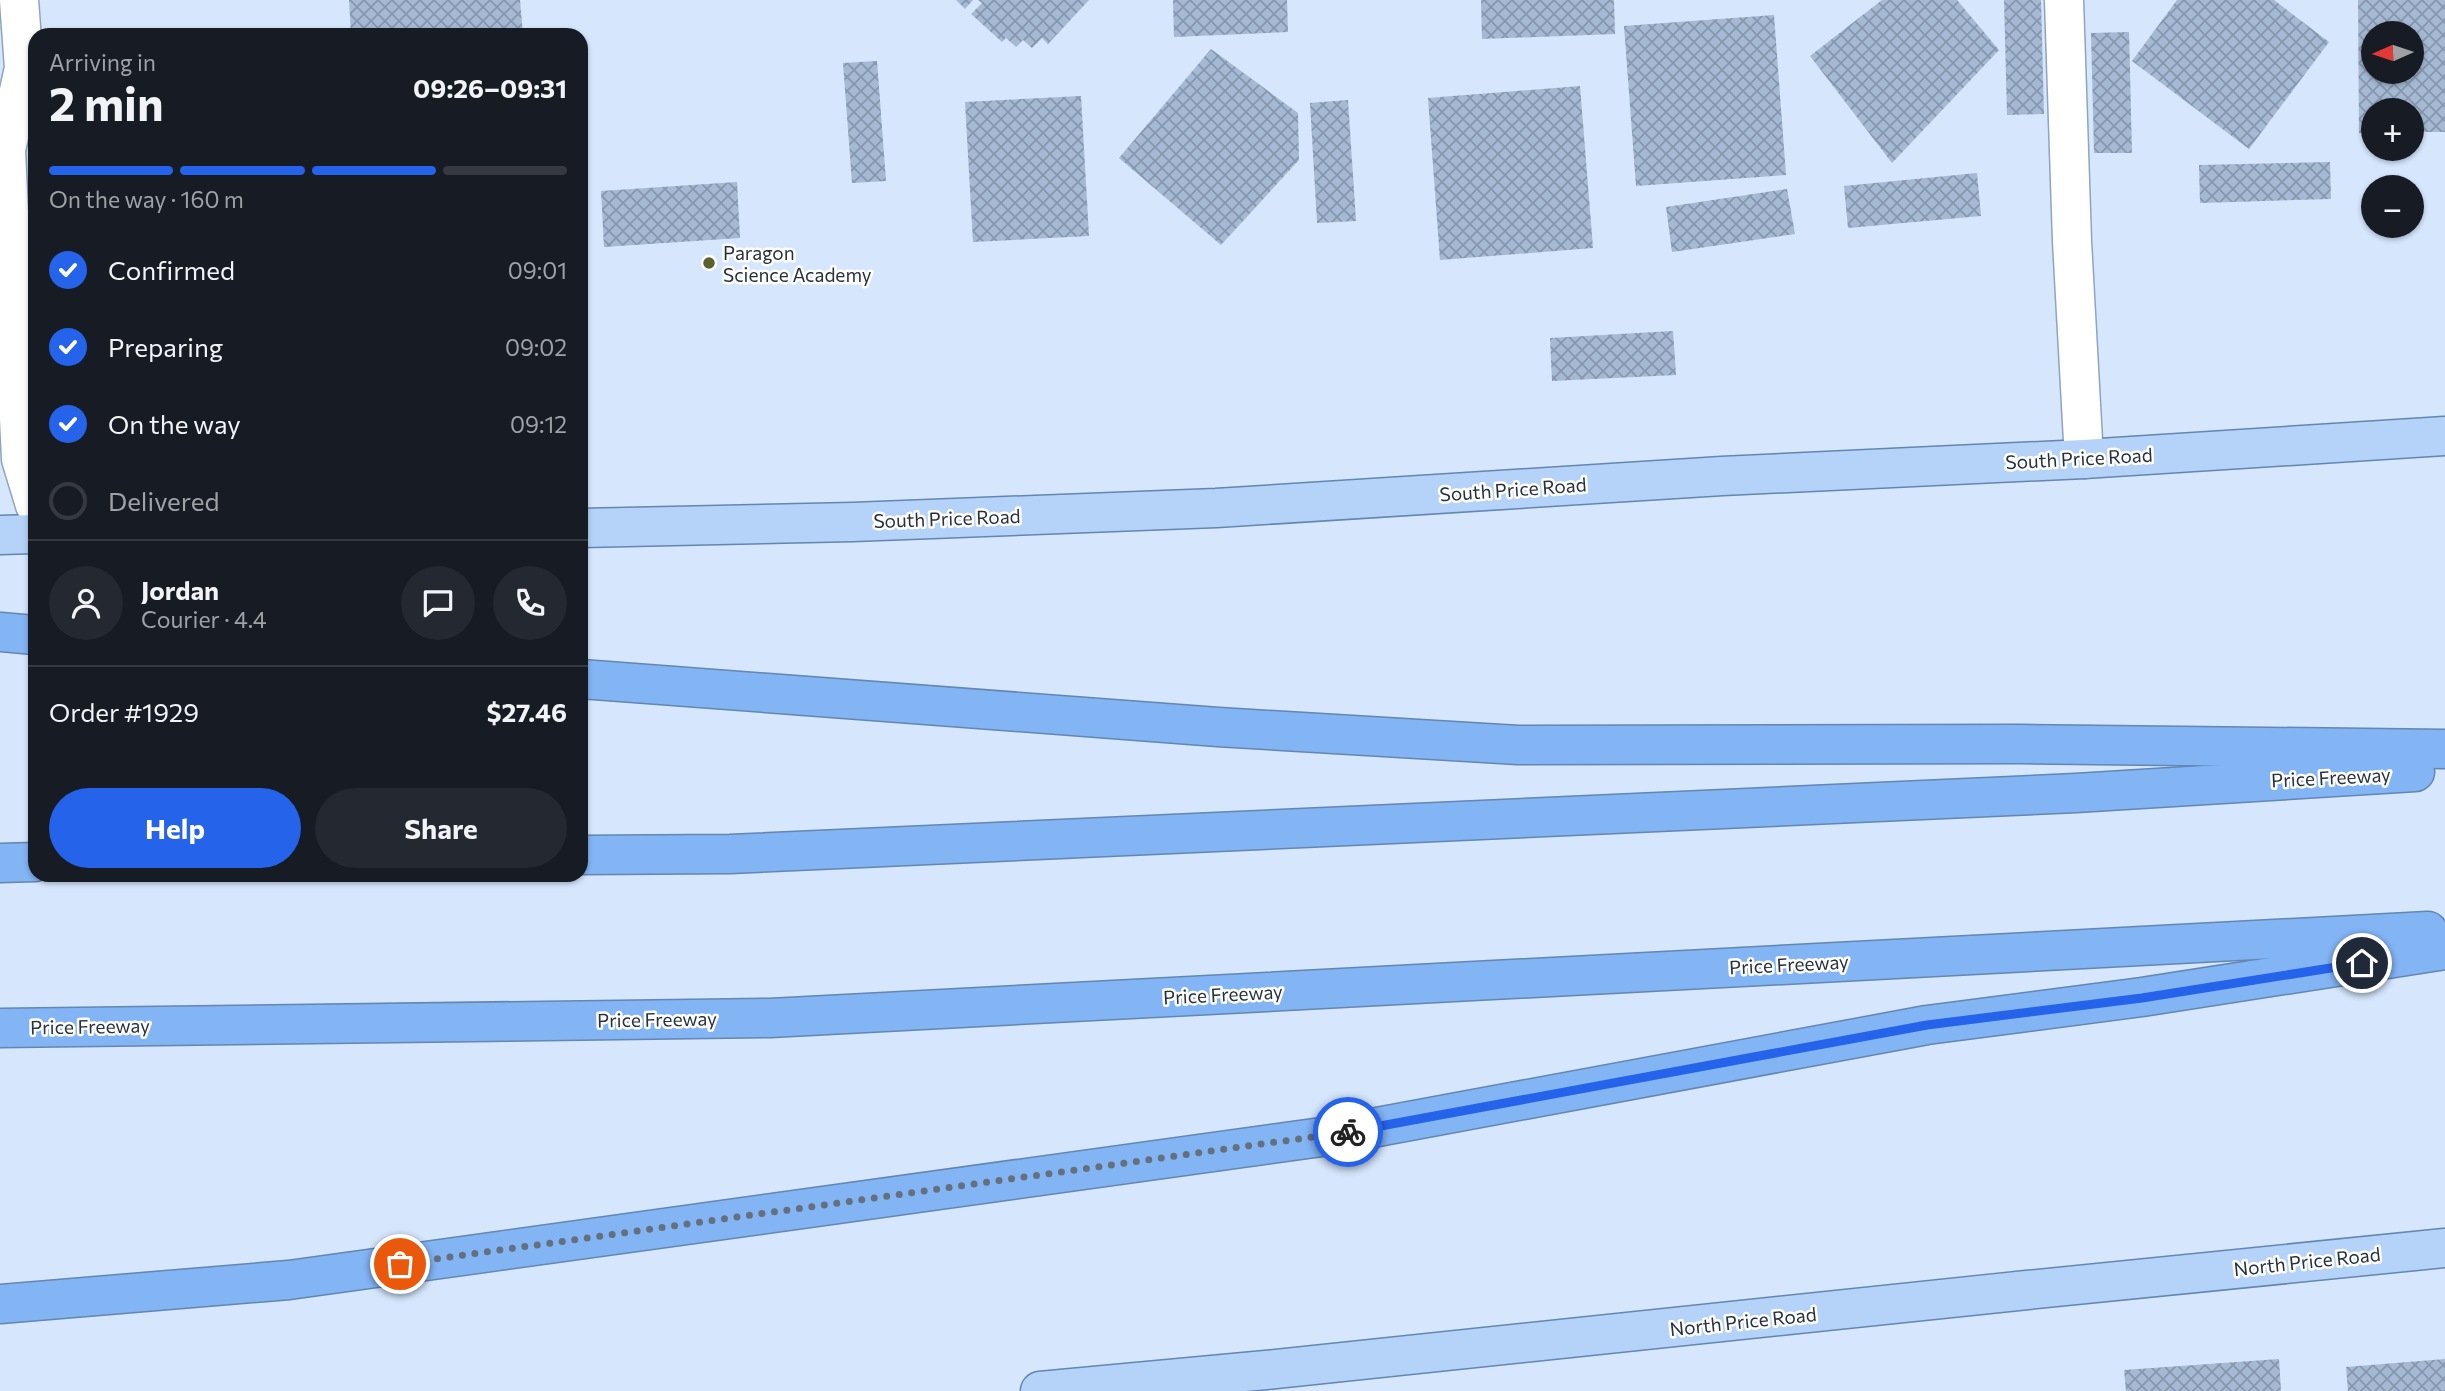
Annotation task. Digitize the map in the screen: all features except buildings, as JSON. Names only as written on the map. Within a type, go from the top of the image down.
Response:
[{"type":"highway","points":[[0,632],[28,634]]},
{"type":"highway","points":[[588,680],[1218,727],[1518,745],[2021,744],[2445,749]]},
{"type":"highway","name":"Price Freeway","points":[[588,855],[730,854],[2062,793],[2445,770]]},
{"type":"highway","points":[[0,863],[28,862]]},
{"type":"highway","name":"Price Freeway","points":[[0,1028],[770,1018],[2445,930]]},
{"type":"highway","points":[[0,1304],[289,1280],[1329,1136],[1927,1025],[2142,998],[2445,950]]},
{"type":"main road","name":"South Price Road","points":[[588,528],[853,522],[1216,508],[1708,477],[2084,459],[2445,436]]},
{"type":"main road","points":[[0,535],[28,534]]},
{"type":"main road","name":"North Price Road","points":[[1041,1391],[1239,1373],[2445,1248]]},
{"type":"lane","points":[[19,0],[28,74]]},
{"type":"lane","points":[[2064,0],[2072,241],[2084,459]]},
{"type":"lane","points":[[28,85],[6,149],[21,458],[28,482]]},
{"type":"way so far","points":[[400,1264],[1348,1132]]},
{"type":"place","name":"Paragon Science Academy","points":[[709,263]]},
{"type":"route","points":[[1348,1132],[1927,1025],[2142,998],[2362,963]]}]
